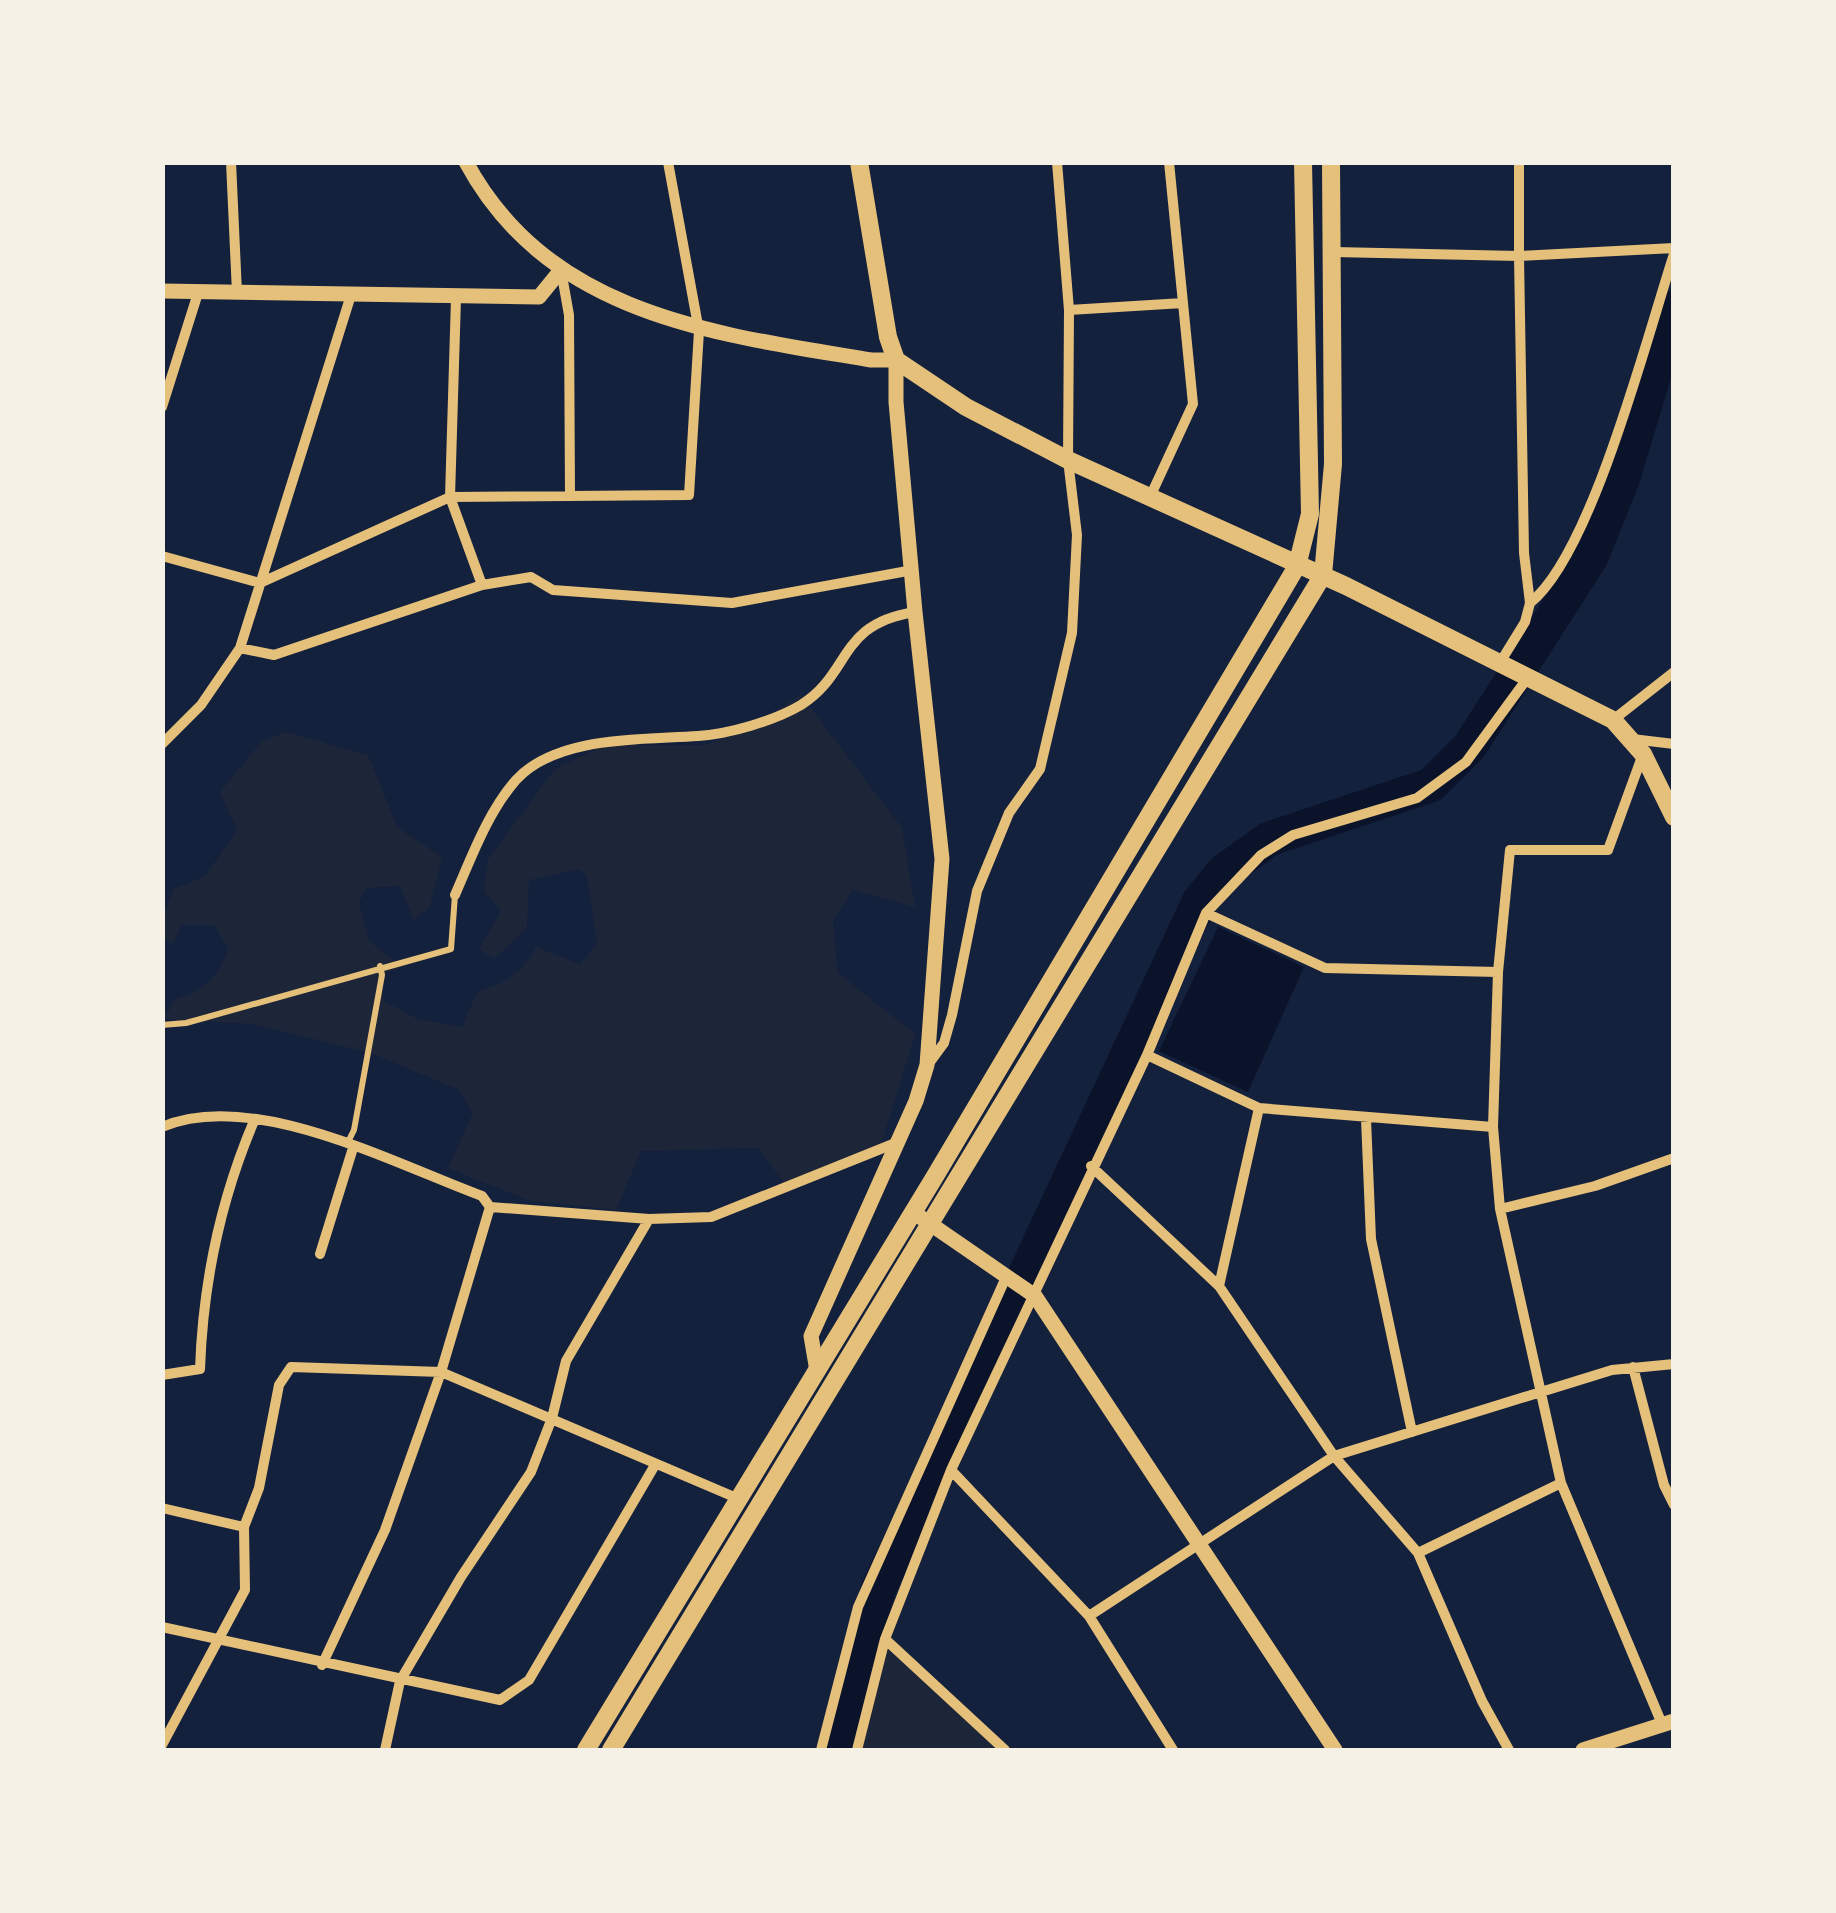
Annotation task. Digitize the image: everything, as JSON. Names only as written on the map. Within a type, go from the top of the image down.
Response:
[{"type":"main road","points":[[859,162],[884,317],[896,360],[966,408],[1068,460],[1322,574],[1614,720],[1637,746],[1674,817]]},
{"type":"main road","points":[[586,1750],[913,1212],[1297,566],[1310,514],[1304,162]]},
{"type":"main road","points":[[611,1750],[1322,574],[1333,464],[1331,162]]},
{"type":"street","points":[[231,162],[237,293]]},
{"type":"street","points":[[466,162],[481,191],[517,232],[561,270],[614,298],[699,331],[871,360],[896,360],[896,402],[915,612],[942,859],[927,1065],[898,1142],[812,1336],[817,1371]]},
{"type":"street","points":[[162,556],[260,583],[450,497],[689,495],[699,331],[668,162]]},
{"type":"street","points":[[927,1065],[944,1044],[977,890],[1009,812],[1040,769],[1072,632],[1079,575],[1068,460],[1069,310],[1057,162]]},
{"type":"street","points":[[1150,497],[1193,404],[1169,162]]},
{"type":"street","points":[[857,1750],[884,1639],[952,1470],[1147,1055],[1206,913],[1260,855],[1292,835],[1416,798],[1466,762],[1516,669],[1530,603],[1524,552],[1519,162]]},
{"type":"street","points":[[1334,252],[1520,256],[1674,251],[1602,479],[1558,571],[1530,603]]},
{"type":"street","points":[[162,291],[539,297],[561,270]]},
{"type":"street","points":[[561,270],[568,315],[570,496]]},
{"type":"street","points":[[162,407],[198,293]]},
{"type":"street","points":[[163,742],[202,705],[240,648],[351,296]]},
{"type":"street","points":[[456,298],[450,497],[482,586]]},
{"type":"street","points":[[1069,310],[1183,303]]},
{"type":"street","points":[[240,648],[274,655],[482,586],[531,576],[552,590],[732,603],[914,570]]},
{"type":"street","points":[[455,895],[507,792],[538,764],[608,739],[711,734],[777,715],[814,694],[858,636],[877,622],[915,612]]},
{"type":"street","points":[[1614,720],[1674,672]]},
{"type":"street","points":[[1583,1750],[1668,1722],[1561,1483],[1538,1394],[1500,1209],[1493,1127],[1498,972],[1510,850],[1608,850],[1637,746],[1674,744]]},
{"type":"street","points":[[1206,913],[1325,968],[1498,972]]},
{"type":"street","points":[[1147,1055],[1259,1108],[1493,1127]]},
{"type":"street","points":[[1218,1286],[1259,1108]]},
{"type":"street","points":[[162,1127],[188,1116],[292,1122],[482,1196],[490,1207],[649,1219],[711,1217],[898,1142]]},
{"type":"street","points":[[1366,1118],[1371,1239],[1412,1432]]},
{"type":"street","points":[[162,1375],[200,1369],[207,1283],[228,1184],[254,1121]]},
{"type":"street","points":[[320,1254],[350,1146]]},
{"type":"street","points":[[1500,1209],[1595,1186],[1674,1158]]},
{"type":"street","points":[[1092,1166],[1218,1286],[1334,1456],[1418,1553],[1508,1750]]},
{"type":"street","points":[[322,1664],[385,1530],[441,1372],[490,1207]]},
{"type":"street","points":[[913,1212],[1033,1295],[1335,1750]]},
{"type":"street","points":[[385,1750],[400,1681],[470,1563],[531,1472],[552,1418],[566,1361],[649,1219]]},
{"type":"street","points":[[821,1750],[858,1606],[1007,1275]]},
{"type":"street","points":[[1089,1616],[1334,1456],[1633,1367],[1674,1364]]},
{"type":"street","points":[[1633,1367],[1664,1485],[1674,1504]]},
{"type":"street","points":[[171,1750],[162,1746],[245,1590],[244,1526],[259,1488],[279,1385],[292,1368],[441,1372],[738,1499]]},
{"type":"street","points":[[162,1627],[500,1700],[529,1680],[655,1465]]},
{"type":"street","points":[[952,1470],[1089,1616],[1172,1750]]},
{"type":"street","points":[[1418,1553],[1561,1483]]},
{"type":"street","points":[[162,1508],[244,1526]]},
{"type":"street","points":[[884,1639],[1004,1750]]},
{"type":"lane","points":[[162,1025],[186,1022],[450,949],[455,895]]},
{"type":"lane","points":[[350,1146],[382,975],[380,966]]},
{"type":"shaded area","points":[[801,695],[902,828],[915,907],[853,890],[833,921],[838,973],[915,1034],[880,1148],[788,1188],[758,1148],[641,1151],[616,1210],[531,1201],[448,1168],[473,1113],[459,1090],[371,1053],[252,1024],[163,1019],[176,999],[210,981],[225,959],[228,949],[214,925],[181,925],[173,944],[163,938],[162,918],[174,889],[205,876],[237,830],[220,792],[262,741],[286,732],[368,755],[397,827],[442,857],[430,906],[414,920],[400,886],[367,888],[359,902],[369,941],[402,967],[378,976],[384,1001],[418,1019],[462,1027],[477,992],[512,976],[536,947],[580,964],[597,944],[587,877],[580,869],[529,880],[527,928],[494,959],[479,949],[501,911],[484,892],[488,859],[554,770],[603,745],[704,745],[746,730]]},
{"type":"shaded area","points":[[1218,927],[1304,967],[1248,1092],[1159,1051]]},
{"type":"shaded area","points":[[886,1644],[1001,1750],[860,1750]]},
{"type":"waterway","points":[[836,1750],[878,1590],[1199,902],[1223,872],[1269,839],[1431,785],[1470,746],[1591,557],[1622,480],[1674,308]]}]
